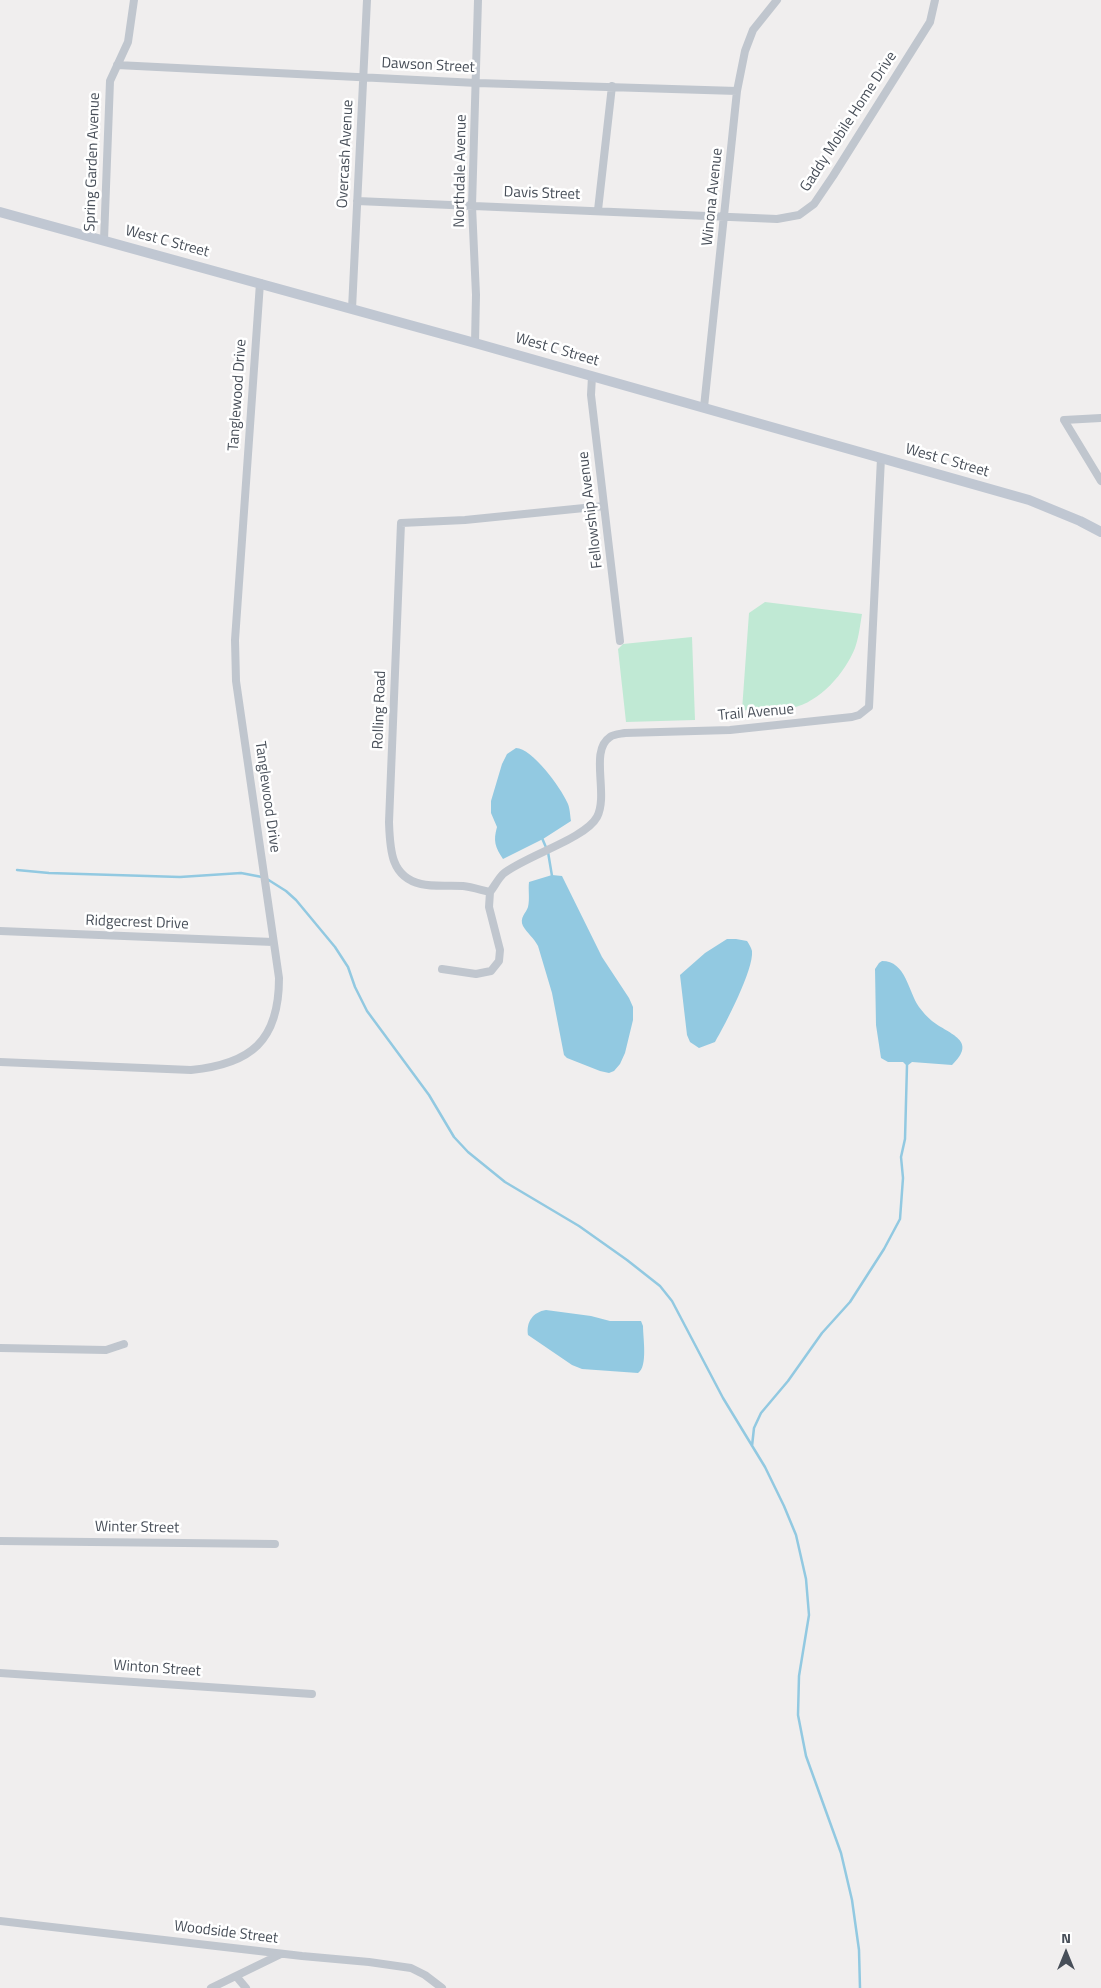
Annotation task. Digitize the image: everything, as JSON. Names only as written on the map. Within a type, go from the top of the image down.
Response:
[{"type":"main road","name":"West C Street","points":[[0,212],[352,308],[1029,500],[1080,521],[1101,532]]},
{"type":"street","name":"Spring Garden Avenue","points":[[104,240],[110,81],[128,42],[134,0]]},
{"type":"street","name":"Overcash Avenue","points":[[352,308],[367,0]]},
{"type":"street","name":"Northdale Avenue","points":[[475,343],[476,295],[472,206],[478,0]]},
{"type":"street","name":"Winona Avenue","points":[[704,407],[738,91],[745,51],[754,30],[777,0]]},
{"type":"street","name":"Gaddy Mobile Home Drive","points":[[725,215],[777,219],[799,215],[814,204],[930,22],[935,0]]},
{"type":"street","name":"Dawson Street","points":[[117,65],[476,82],[738,91]]},
{"type":"street","points":[[598,210],[612,86]]},
{"type":"street","name":"Davis Street","points":[[357,201],[725,215]]},
{"type":"street","name":"Tanglewood Drive","points":[[0,1062],[190,1070],[214,1068],[239,1058],[263,1041],[274,1021],[279,1000],[279,978],[236,681],[235,640],[260,283]]},
{"type":"street","name":"Fellowship Avenue","points":[[592,376],[591,396],[620,641]]},
{"type":"street","points":[[1101,418],[1064,420],[1101,481]]},
{"type":"street","name":"Trail Avenue","points":[[490,892],[503,875],[584,831],[597,818],[602,806],[600,757],[603,744],[611,736],[625,732],[730,730],[852,718],[869,707],[881,458]]},
{"type":"street","name":"Rolling Road","points":[[490,892],[465,886],[422,884],[408,880],[398,870],[392,860],[389,822],[401,523],[465,520],[604,506]]},
{"type":"street","points":[[442,969],[476,974],[491,971],[499,961],[500,950],[489,906],[490,892]]},
{"type":"street","name":"Ridgecrest Drive","points":[[0,931],[273,942]]},
{"type":"street","points":[[0,1348],[106,1350],[124,1344]]},
{"type":"street","name":"Winter Street","points":[[0,1541],[274,1544]]},
{"type":"street","name":"Winton Street","points":[[0,1673],[312,1694]]},
{"type":"street","name":"Woodside Street","points":[[0,1921],[411,1968],[425,1975],[442,1988]]},
{"type":"street","points":[[211,1988],[282,1953]]},
{"type":"street","points":[[236,1976],[246,1988]]},
{"type":"green space","points":[[765,602],[862,614],[858,635],[851,658],[845,667],[822,693],[812,700],[786,709],[767,711],[742,710],[749,613]]},
{"type":"green space","points":[[692,637],[695,720],[626,722],[618,649],[623,644]]},
{"type":"water","points":[[516,748],[530,754],[552,779],[568,804],[571,821],[543,839],[503,859],[496,844],[497,827],[491,813],[491,801],[502,764],[507,754]]},
{"type":"water","points":[[552,875],[562,876],[602,957],[633,1007],[633,1020],[625,1053],[620,1064],[614,1071],[609,1073],[567,1058],[564,1055],[552,993],[538,946],[522,923],[522,918],[529,904],[529,882]]},
{"type":"water","points":[[727,939],[747,941],[752,951],[751,959],[738,997],[715,1042],[699,1048],[690,1042],[687,1035],[680,975],[705,953]]},
{"type":"water","points":[[882,961],[890,962],[901,971],[915,1000],[924,1013],[932,1021],[953,1034],[962,1044],[959,1057],[952,1065],[912,1062],[907,1066],[903,1062],[888,1062],[881,1058],[876,1025],[875,969]]},
{"type":"water","points":[[546,1310],[591,1316],[610,1321],[641,1321],[643,1326],[644,1359],[641,1370],[638,1373],[582,1369],[572,1365],[528,1335],[528,1326],[531,1318],[537,1313]]},
{"type":"waterway","points":[[542,838],[548,852],[552,876]]},
{"type":"waterway","points":[[17,870],[49,873],[180,877],[241,873],[262,877]]},
{"type":"waterway","points":[[267,879],[296,900],[335,947],[348,967],[355,987],[367,1011],[429,1095],[454,1137],[468,1152],[505,1182],[579,1226],[660,1286],[672,1301],[723,1398],[765,1467],[796,1535],[806,1579],[809,1615],[799,1676],[798,1715],[806,1756],[841,1853],[852,1900],[859,1950],[860,1988]]},
{"type":"waterway","points":[[752,1446],[754,1428],[761,1413],[788,1381],[822,1333],[850,1302],[884,1249],[900,1219],[903,1178],[901,1157],[905,1139],[907,1065]]}]
